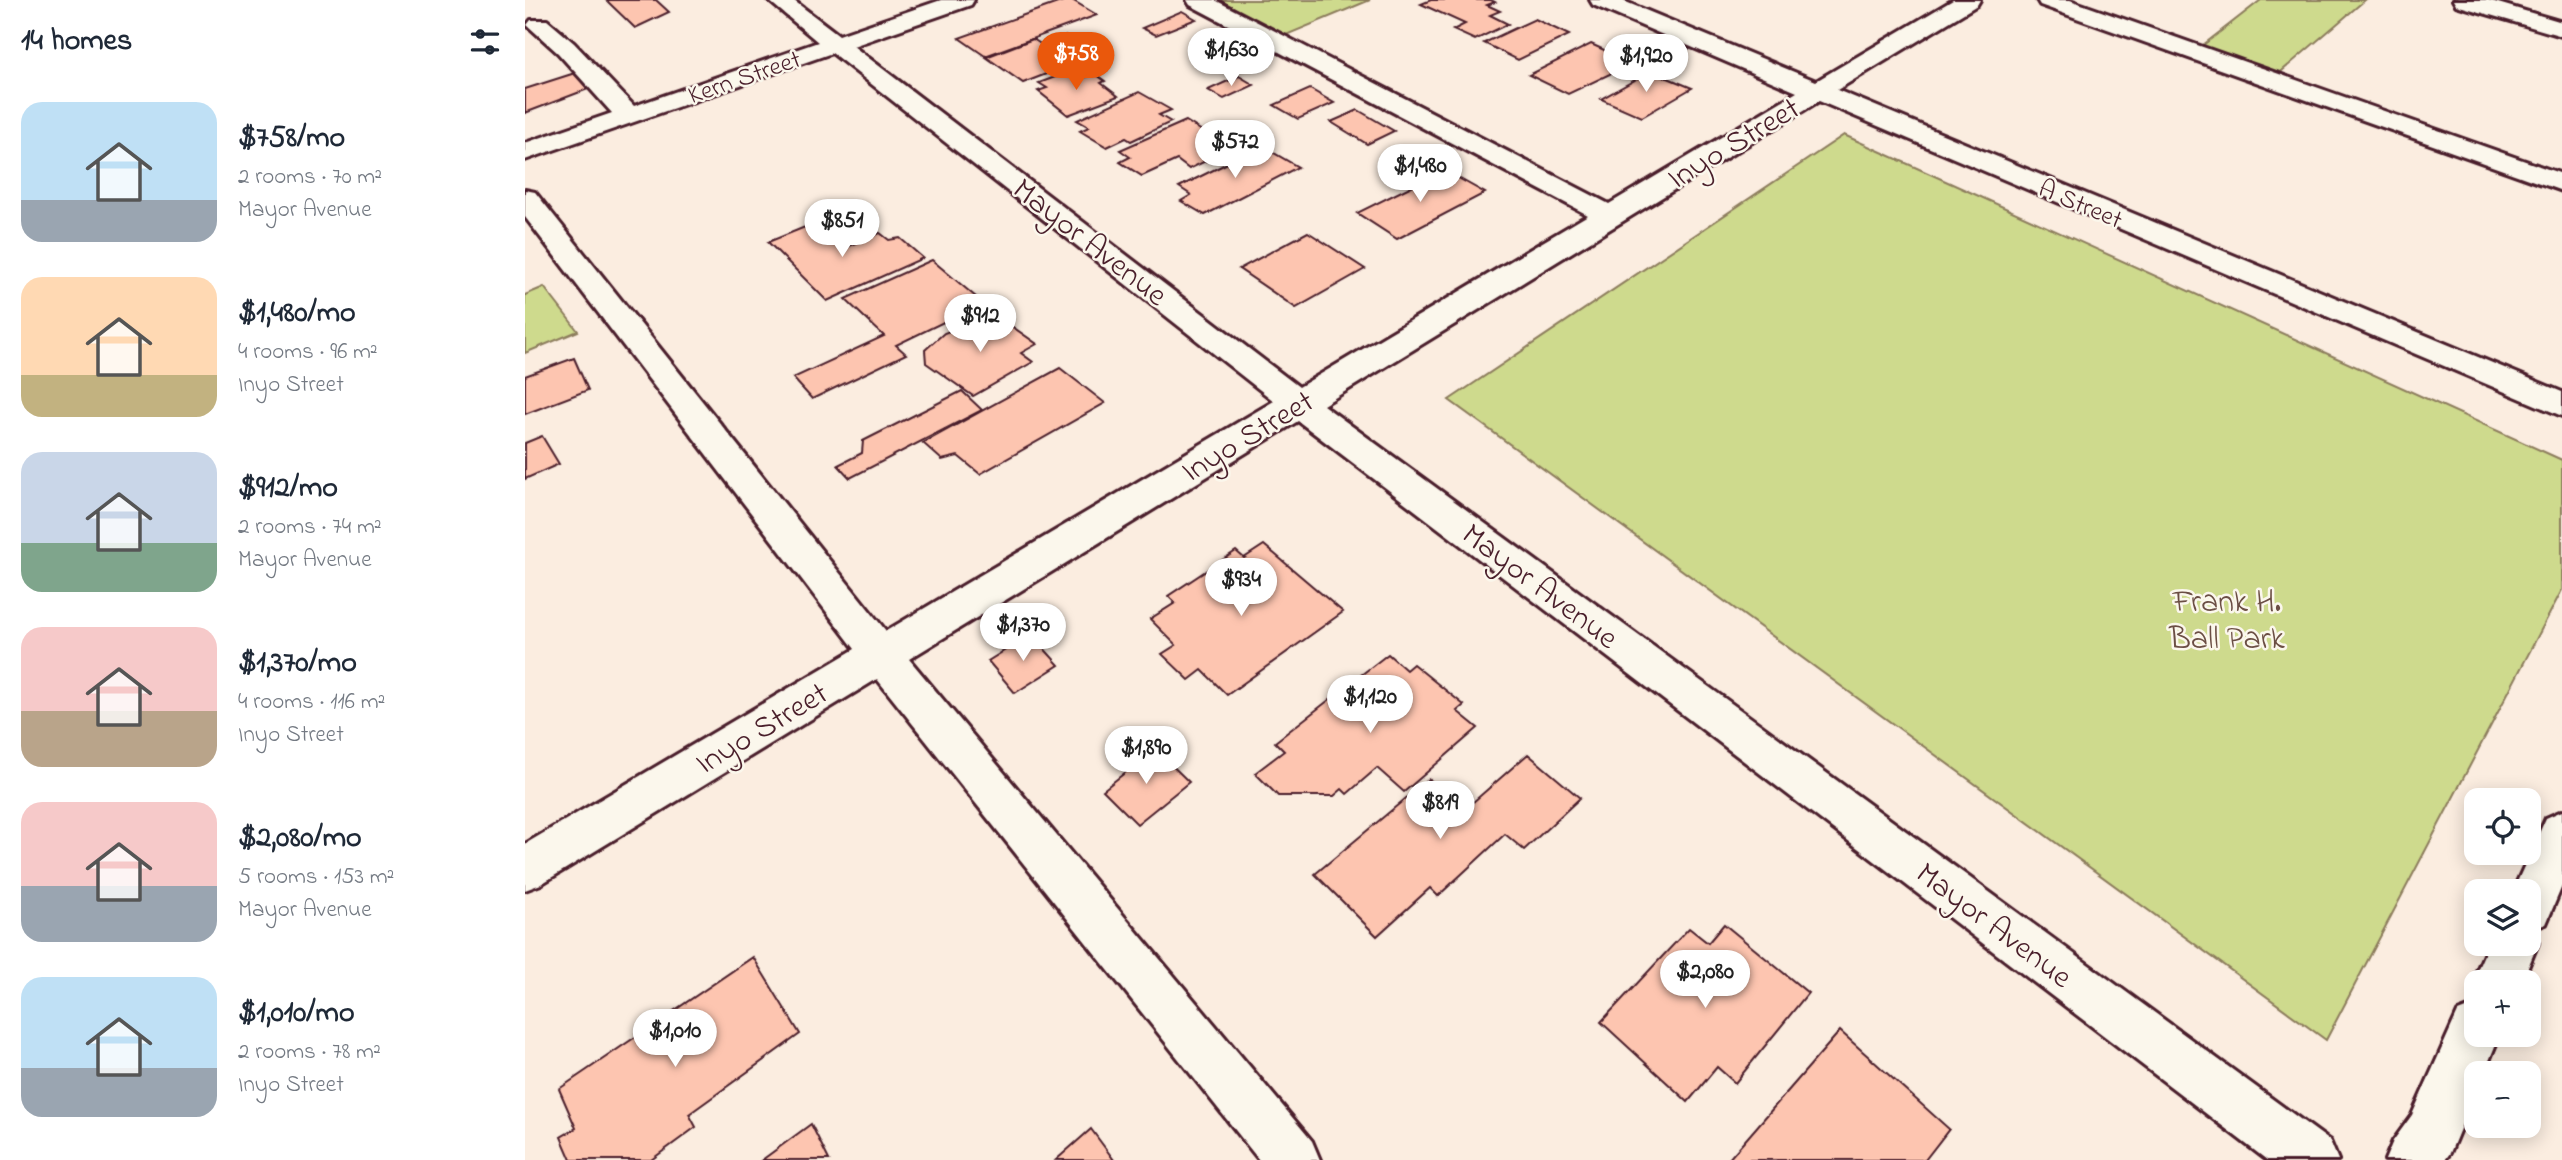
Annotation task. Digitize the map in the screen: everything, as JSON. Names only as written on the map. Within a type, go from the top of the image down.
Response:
[{"type":"street","name":"Mayor Avenue","points":[[779,0],[838,43],[1299,404],[2311,1160]]},
{"type":"street","name":"Kern Street","points":[[525,152],[963,0]]},
{"type":"street","points":[[1198,0],[1611,216]]},
{"type":"street","name":"A Street","points":[[1601,0],[2562,405]]},
{"type":"street","name":"Inyo Street","points":[[525,869],[1969,0]]},
{"type":"street","points":[[2048,0],[2562,183]]},
{"type":"street","points":[[2464,0],[2562,29]]},
{"type":"street","points":[[539,24],[566,48],[629,116]]},
{"type":"street","points":[[525,198],[882,655],[1293,1160]]},
{"type":"street","points":[[2541,880],[2562,832]]},
{"type":"street","points":[[2412,1160],[2431,1134],[2469,1047]]},
{"type":"green space","points":[[1214,0],[1370,0],[1279,38]]},
{"type":"green space","points":[[2261,0],[2365,0],[2276,76],[2198,49]]},
{"type":"green space","name":"Frank H. Ball Park","points":[[1844,135],[2562,460],[2562,590],[2326,1040],[1449,400]]},
{"type":"green space","points":[[544,287],[578,331],[525,353],[525,295]]},
{"type":"building","points":[[606,0],[656,0],[669,12],[635,28]]},
{"type":"building","points":[[1072,0],[1097,15],[985,56],[959,38]]},
{"type":"building","points":[[1431,0],[1491,0],[1495,2],[1487,5],[1500,11],[1490,15],[1508,24],[1475,40],[1453,30],[1465,24],[1421,4]]},
{"type":"building","points":[[1182,11],[1196,19],[1156,35],[1142,28]]},
{"type":"building","points":[[1535,19],[1569,35],[1518,60],[1484,43]]},
{"type":"building","points":[[1066,36],[1095,55],[1023,83],[986,57],[1033,39],[1042,45]]},
{"type":"building","points":[[1591,44],[1633,63],[1568,94],[1529,75]]},
{"type":"building","points":[[1074,70],[1083,77],[1097,75],[1105,81],[1101,83],[1118,96],[1068,115],[1038,91],[1047,88],[1039,83]]},
{"type":"building","points":[[1651,71],[1692,88],[1642,117],[1601,99]]},
{"type":"building","points":[[575,73],[588,89],[525,113],[525,89]]},
{"type":"building","points":[[1239,76],[1254,85],[1224,99],[1208,90]]},
{"type":"building","points":[[1310,89],[1334,103],[1298,119],[1274,105]]},
{"type":"building","points":[[1139,92],[1171,110],[1159,115],[1171,122],[1131,141],[1126,138],[1107,147],[1080,131],[1089,127],[1077,120]]},
{"type":"building","points":[[1358,110],[1394,131],[1367,144],[1331,122]]},
{"type":"building","points":[[1186,121],[1218,141],[1197,151],[1210,159],[1189,169],[1177,160],[1142,176],[1120,162],[1130,157],[1120,150]]},
{"type":"building","points":[[1262,146],[1298,167],[1205,215],[1181,201],[1191,195],[1179,187]]},
{"type":"building","points":[[1444,170],[1485,193],[1397,239],[1357,213]]},
{"type":"building","points":[[815,223],[842,249],[880,233],[889,240],[900,238],[923,258],[827,301],[768,242]]},
{"type":"building","points":[[1308,232],[1365,269],[1296,308],[1239,269]]},
{"type":"building","points":[[932,260],[983,303],[896,345],[906,354],[812,399],[793,378],[884,336],[845,299]]},
{"type":"building","points":[[994,314],[1037,344],[1021,353],[1033,362],[973,396],[926,363],[925,350],[944,333]]},
{"type":"building","points":[[574,358],[588,390],[525,414],[525,376]]},
{"type":"building","points":[[1060,368],[1105,403],[980,474],[958,456],[942,460],[923,443]]},
{"type":"building","points":[[962,391],[982,410],[850,478],[838,465],[862,453],[863,441]]},
{"type":"building","points":[[542,436],[559,464],[525,479],[525,443]]},
{"type":"building","points":[[1264,545],[1343,612],[1227,695],[1202,670],[1189,680],[1162,654],[1176,645],[1150,619],[1175,603],[1168,596],[1236,551],[1244,558]]},
{"type":"building","points":[[1031,634],[1059,665],[1015,693],[988,661]]},
{"type":"building","points":[[1388,654],[1406,670],[1413,664],[1464,705],[1457,711],[1478,728],[1404,792],[1377,768],[1347,794],[1342,789],[1334,796],[1278,796],[1255,773],[1284,751],[1275,742]]},
{"type":"building","points":[[1155,749],[1189,782],[1137,824],[1103,790]]},
{"type":"building","points":[[1528,754],[1580,798],[1524,850],[1505,834],[1438,896],[1430,888],[1377,936],[1315,874],[1429,779],[1464,810]]},
{"type":"building","points":[[1724,924],[1808,993],[1735,1083],[1717,1067],[1688,1102],[1601,1022],[1689,928],[1708,943]]},
{"type":"building","points":[[753,957],[800,1034],[689,1114],[696,1127],[651,1160],[571,1160],[561,1137],[576,1128],[559,1089]]},
{"type":"building","points":[[1840,1031],[1949,1129],[1925,1160],[1728,1160]]},
{"type":"building","points":[[811,1124],[829,1160],[762,1160]]},
{"type":"building","points":[[1091,1129],[1114,1160],[1056,1160]]}]
